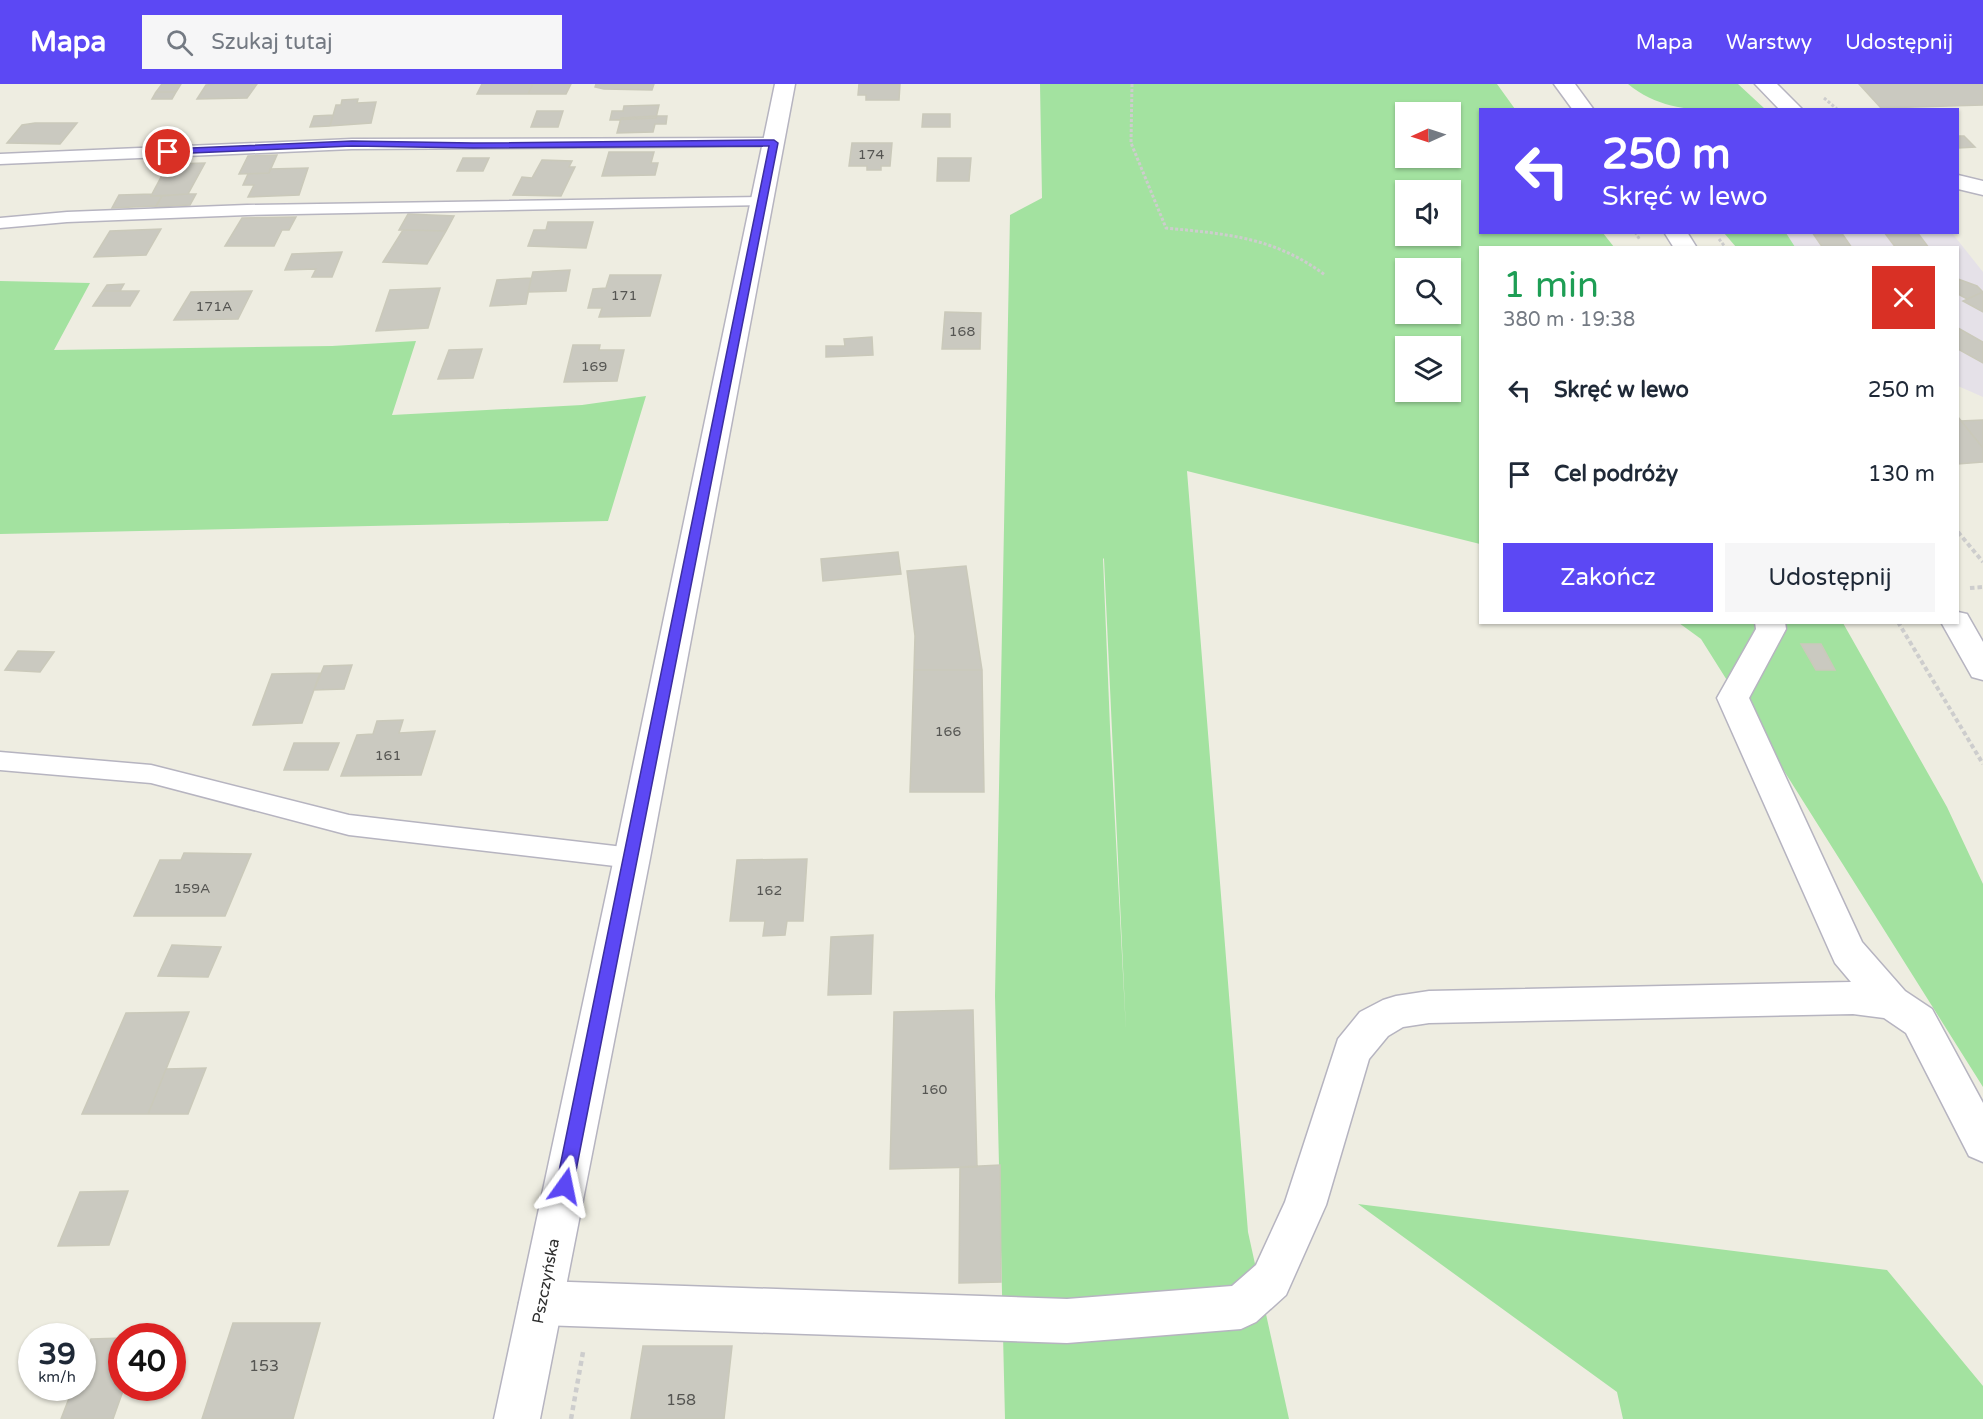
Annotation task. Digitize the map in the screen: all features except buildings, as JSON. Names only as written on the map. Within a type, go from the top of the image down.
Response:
[{"type":"street","name":"Pszczyńska","points":[[517,1419],[632,858],[785,84]]},
{"type":"street","points":[[1564,84],[1582,108]]},
{"type":"street","points":[[1765,84],[1791,108]]},
{"type":"street","points":[[1959,182],[1983,188]]},
{"type":"street","points":[[1959,612],[1983,627]]},
{"type":"street","points":[[1771,624],[1772,629],[1733,698],[1848,952],[1892,1003],[1919,1021],[1983,1143]]},
{"type":"street","points":[[1957,624],[1983,669]]},
{"type":"street","points":[[541,1304],[1067,1321],[1240,1307],[1271,1280],[1305,1205],[1352,1051],[1374,1024],[1396,1012],[1430,1006],[1841,998],[1872,999],[1892,1003]]},
{"type":"lane","points":[[0,159],[332,144],[774,143]]},
{"type":"lane","points":[[0,223],[67,217],[247,210],[761,202]]},
{"type":"lane","points":[[0,761],[151,774],[349,825],[632,858]]},
{"type":"path","points":[[1132,84],[1131,143],[1166,228],[1266,241],[1310,261],[1325,275]]},
{"type":"path","points":[[1959,533],[1983,562]]},
{"type":"path","points":[[1899,624],[1983,764]]},
{"type":"path","points":[[571,1419],[591,1305]]},
{"type":"shaded area","points":[[1768,234],[1953,234],[1983,272],[1983,397],[1959,386],[1959,246],[1778,246]]},
{"type":"green space","points":[[1040,84],[1497,84],[1514,108],[1479,108],[1479,234],[1604,234],[1613,246],[1479,246],[1479,544],[1187,471],[1248,1232],[1289,1419],[1005,1419],[995,996],[1010,215],[1042,198]],"holes":[[[1104,559],[1126,1031],[1110,727]]]},
{"type":"green space","points":[[1628,84],[1738,84],[1764,108],[1685,108],[1643,95]]},
{"type":"green space","points":[[1725,234],[1787,234],[1794,246],[1735,246]]},
{"type":"green space","points":[[0,281],[90,283],[54,350],[332,346],[416,341],[392,415],[582,405],[646,396],[608,521],[0,534]]},
{"type":"green space","points":[[1680,624],[1844,624],[1947,807],[1983,884],[1983,1087],[1701,639]]},
{"type":"green space","points":[[1358,1204],[1887,1270],[1983,1386],[1983,1419],[1623,1419],[1617,1392]]},
{"type":"route","points":[[168,152],[280,145],[774,143],[565,1186]]}]
